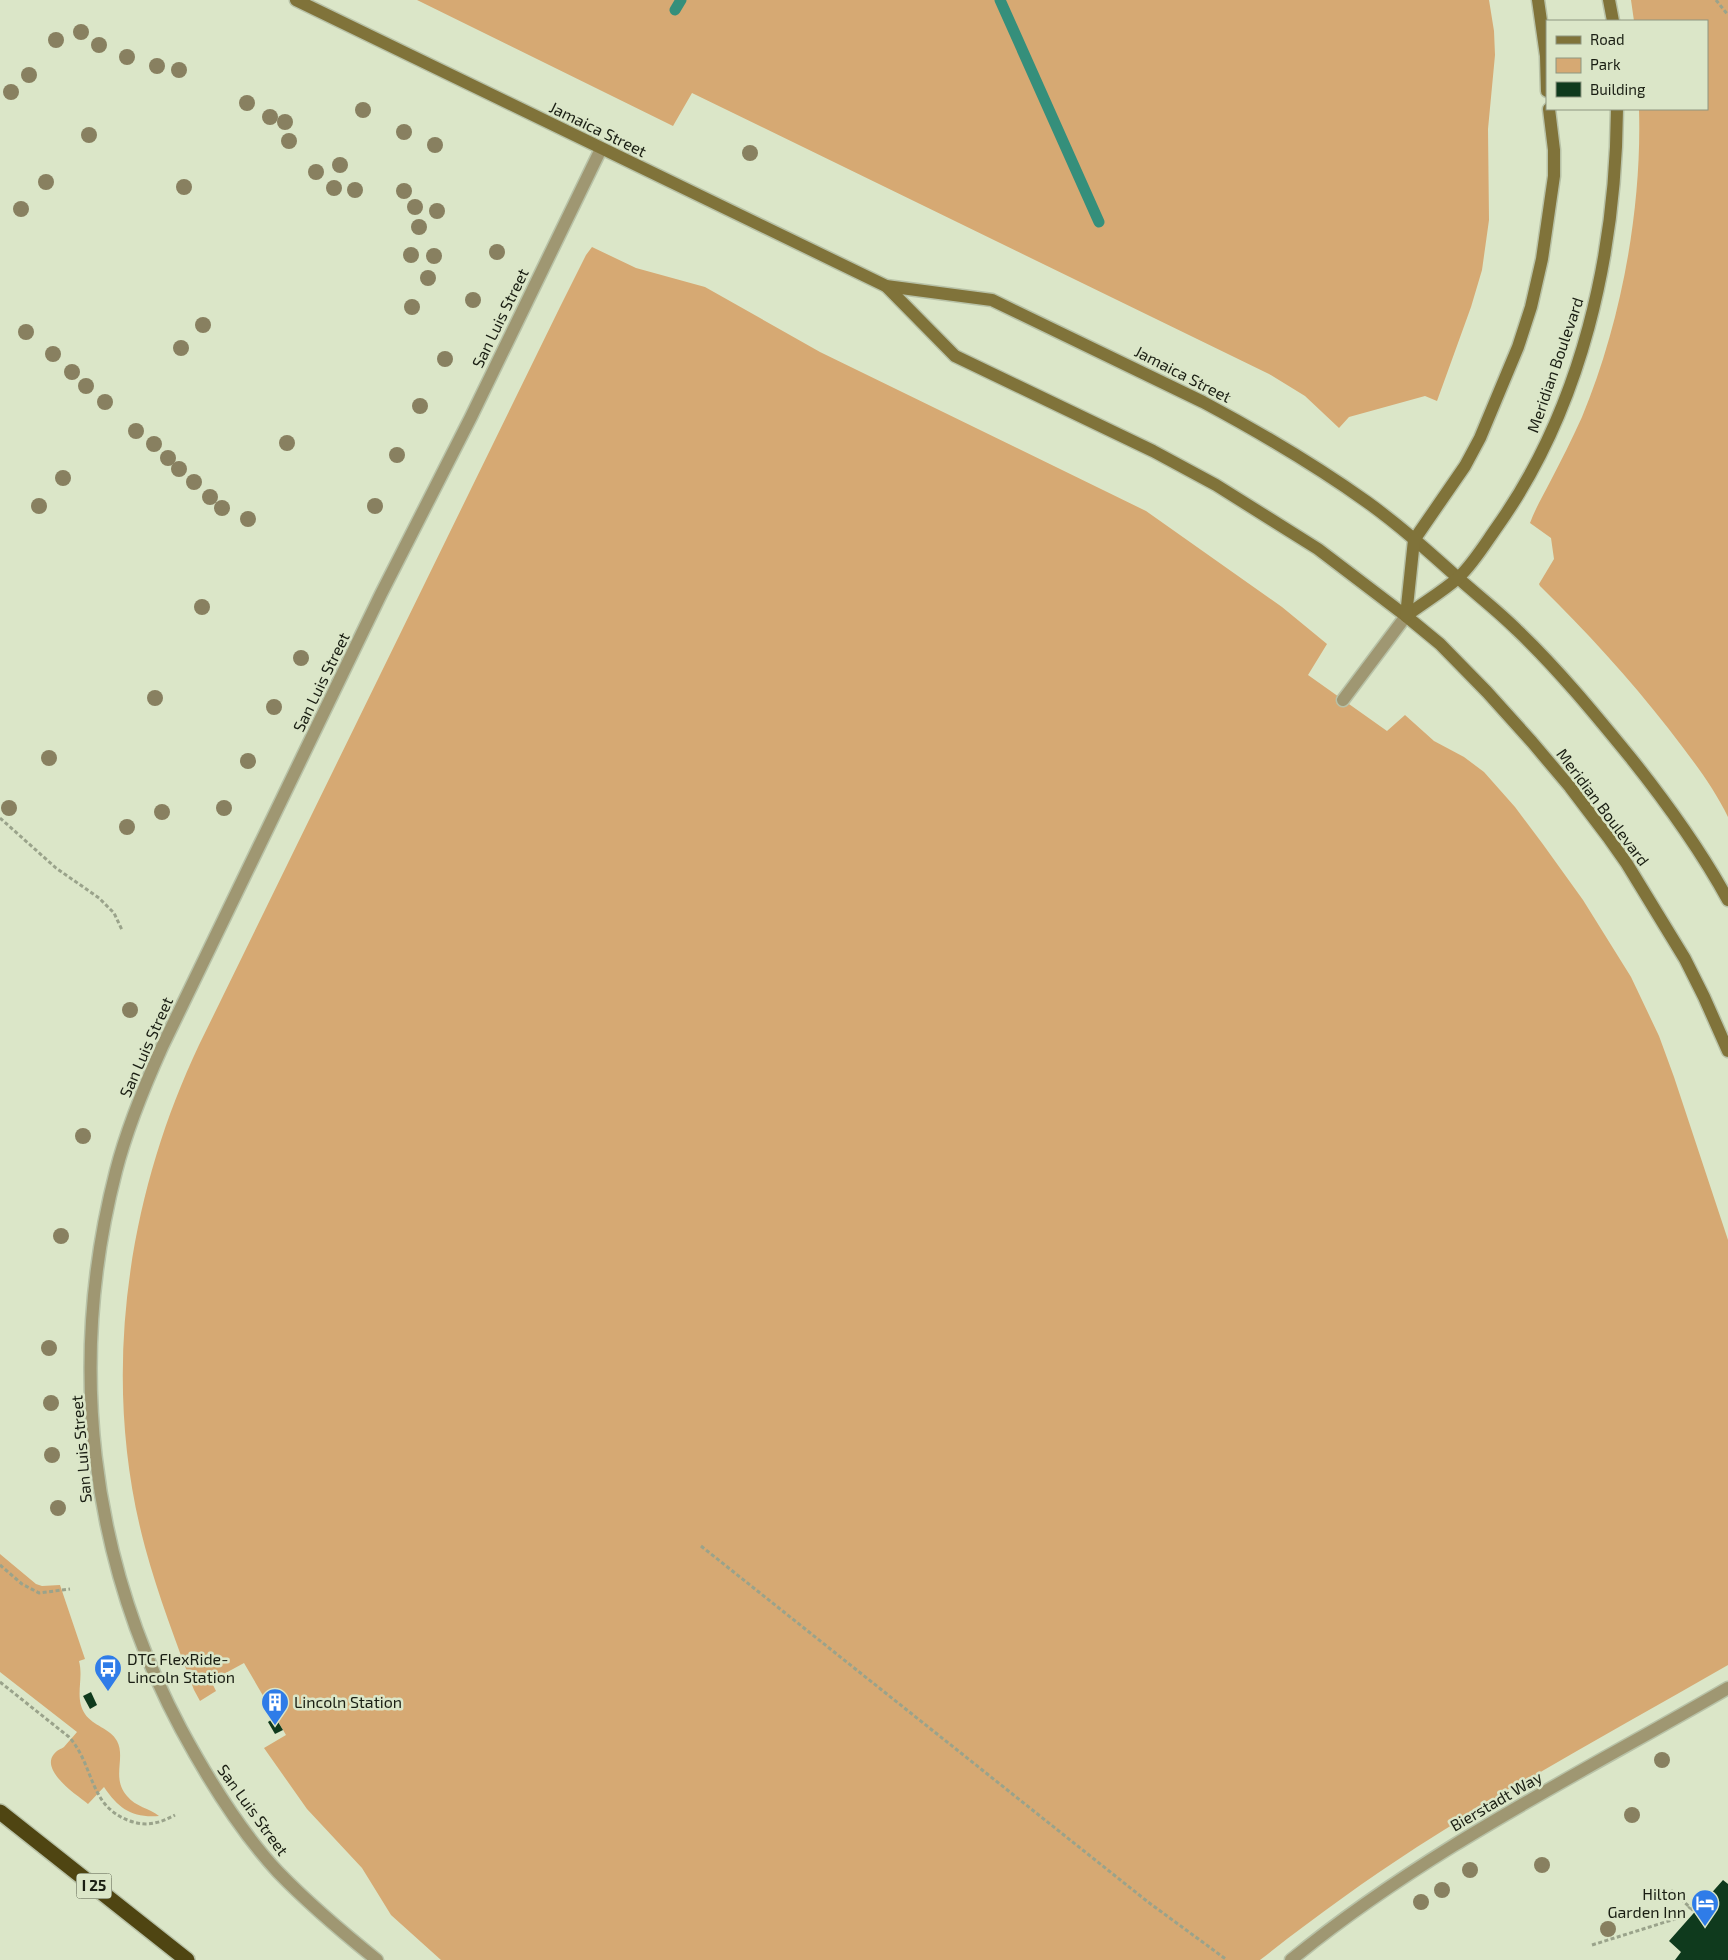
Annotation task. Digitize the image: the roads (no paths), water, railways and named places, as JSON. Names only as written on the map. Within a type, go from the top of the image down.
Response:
[{"type":"highway","name":"I 25","points":[[0,1812],[187,1960]]},
{"type":"main road","name":"Jamaica Street","points":[[296,0],[886,286],[992,300],[1123,362],[1230,416],[1309,463],[1367,502],[1436,557],[1458,578]]},
{"type":"main road","points":[[1538,0],[1546,56]]},
{"type":"main road","points":[[1609,0],[1613,20]]},
{"type":"main road","points":[[1406,616],[1414,540],[1465,466],[1480,438],[1502,388],[1524,330],[1535,290],[1550,212],[1554,162],[1548,110]]},
{"type":"main road","name":"Meridian Boulevard","points":[[1617,110],[1615,170],[1608,232],[1591,315],[1575,368],[1547,442],[1522,490],[1492,535],[1458,578],[1406,616],[1445,649],[1488,692],[1549,761],[1608,836],[1686,959],[1728,1052]]},
{"type":"main road","name":"Jamaica Street","points":[[886,286],[955,356],[1153,451],[1216,485],[1318,549],[1406,616]]},
{"type":"main road","points":[[1458,578],[1531,644],[1602,722],[1671,811],[1728,900]]},
{"type":"street","name":"San Luis Street","points":[[377,1960],[308,1901],[278,1871],[252,1840],[219,1794],[194,1754],[147,1659],[126,1602],[113,1556],[104,1517],[96,1463],[91,1373],[93,1318],[99,1257],[116,1169],[134,1112],[162,1047],[381,594],[471,417],[601,149]]},
{"type":"street","points":[[1342,700],[1406,616]]},
{"type":"street","name":"Bierstadt Way","points":[[1291,1960],[1382,1891],[1454,1844],[1728,1688]]},
{"type":"waterway","points":[[675,10],[681,0]]},
{"type":"waterway","points":[[1000,0],[1099,222]]},
{"type":"place","name":"DTC FlexRide- Lincoln Station","points":[[108,1692]]},
{"type":"place","name":"Lincoln Station","points":[[275,1726]]},
{"type":"place","name":"Hilton Garden Inn","points":[[1705,1927]]}]
